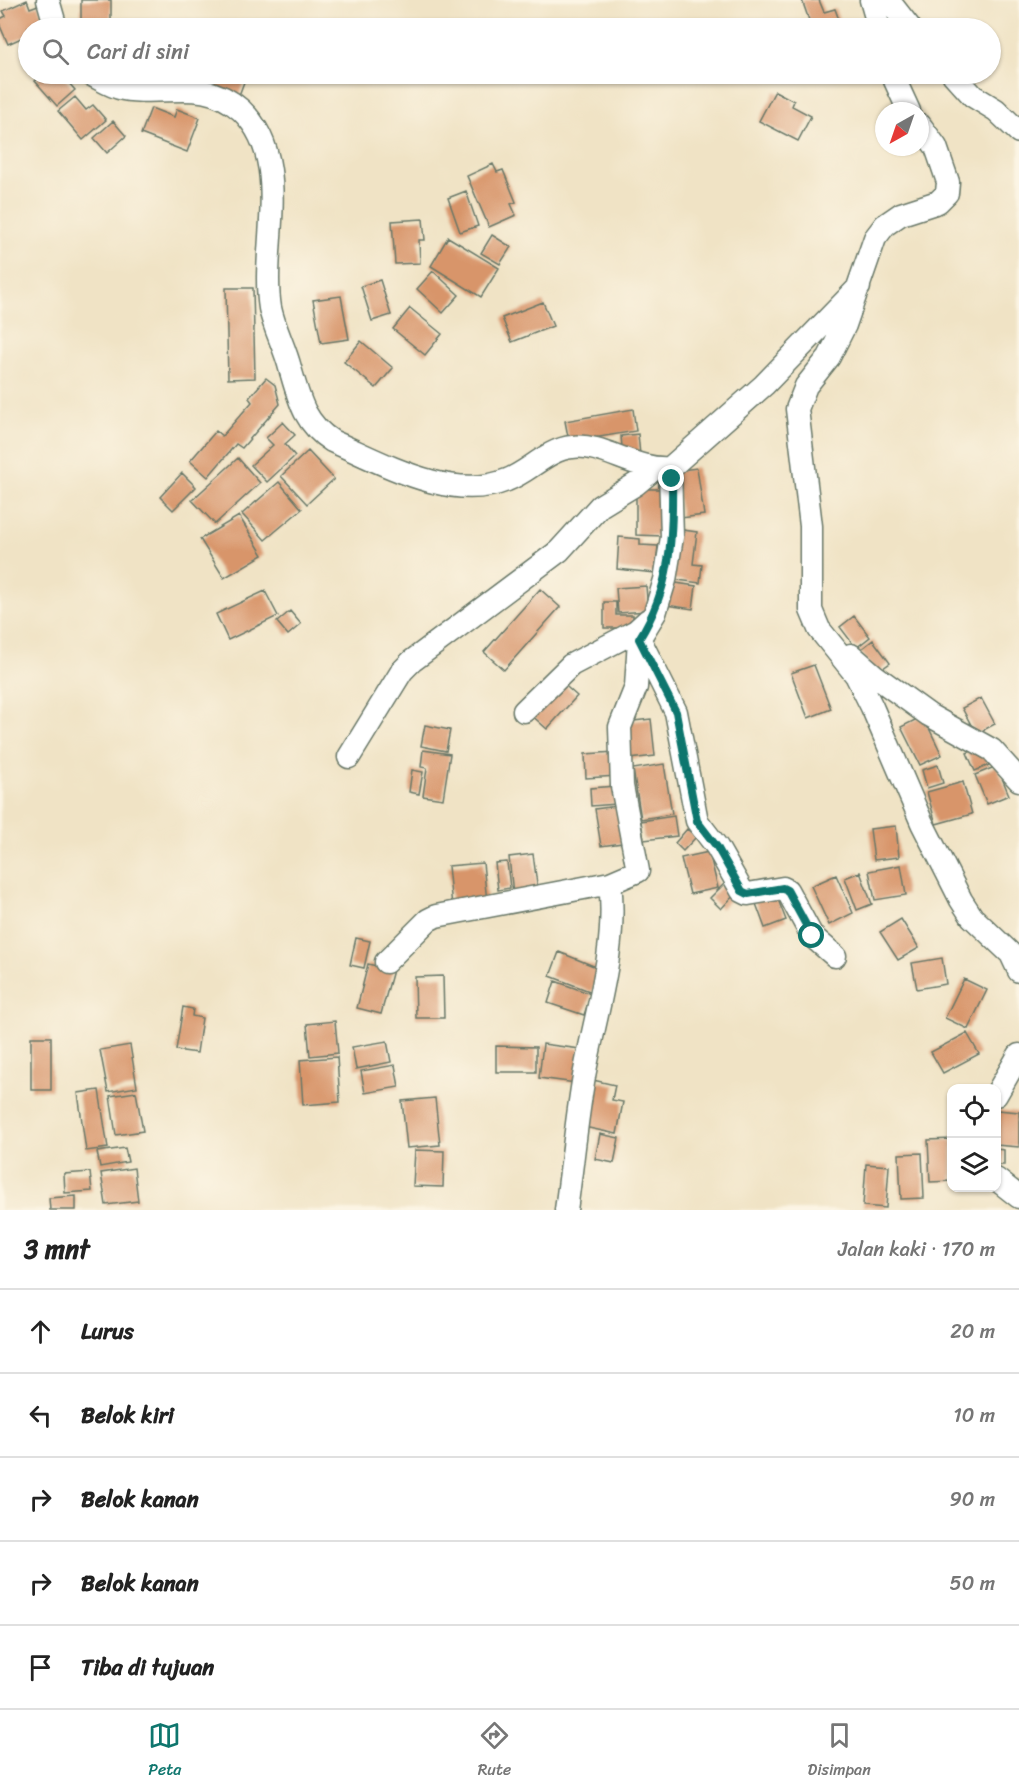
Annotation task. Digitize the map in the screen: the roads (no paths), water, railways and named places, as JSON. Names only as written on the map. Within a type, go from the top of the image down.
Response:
[{"type":"street","points":[[48,0],[53,18]]},
{"type":"street","points":[[872,0],[876,18]]},
{"type":"street","points":[[888,0],[902,18]]},
{"type":"street","points":[[111,84],[122,89],[190,87],[222,97],[241,111],[260,135],[268,155],[271,196],[268,275],[270,309],[286,351],[300,405],[308,420],[321,434],[332,441],[424,479],[461,487],[505,481],[523,473],[558,450],[572,447],[588,447],[662,469]]},
{"type":"street","points":[[897,84],[905,102]]},
{"type":"street","points":[[962,84],[973,96],[996,110],[1019,132]]},
{"type":"street","points":[[929,137],[936,147],[948,182],[947,194],[938,202],[901,214],[885,225],[875,238],[845,325],[829,357],[806,386],[797,410],[811,526],[811,610],[819,630],[855,675],[938,857],[961,900],[972,917],[1011,954],[1019,971]]},
{"type":"street","points":[[349,757],[402,671],[411,661],[559,551],[600,506],[662,469],[764,385],[859,286]]},
{"type":"street","points":[[386,962],[428,920],[436,915],[610,883],[638,871],[622,786],[620,727],[636,687],[639,639],[655,613],[665,580],[672,537],[662,469]]},
{"type":"street","points":[[524,711],[571,665],[636,631],[655,613]]},
{"type":"street","points":[[819,630],[875,676],[929,715],[992,750],[1019,780]]},
{"type":"street","points":[[639,639],[676,712],[697,821],[704,833],[717,847],[742,891],[748,894],[783,888],[787,890],[812,936],[835,956]]},
{"type":"street","points":[[566,1210],[583,1084],[612,942],[614,914],[610,883]]},
{"type":"street","points":[[1001,1086],[1019,1054]]},
{"type":"street","points":[[1001,1183],[1019,1197]]}]
